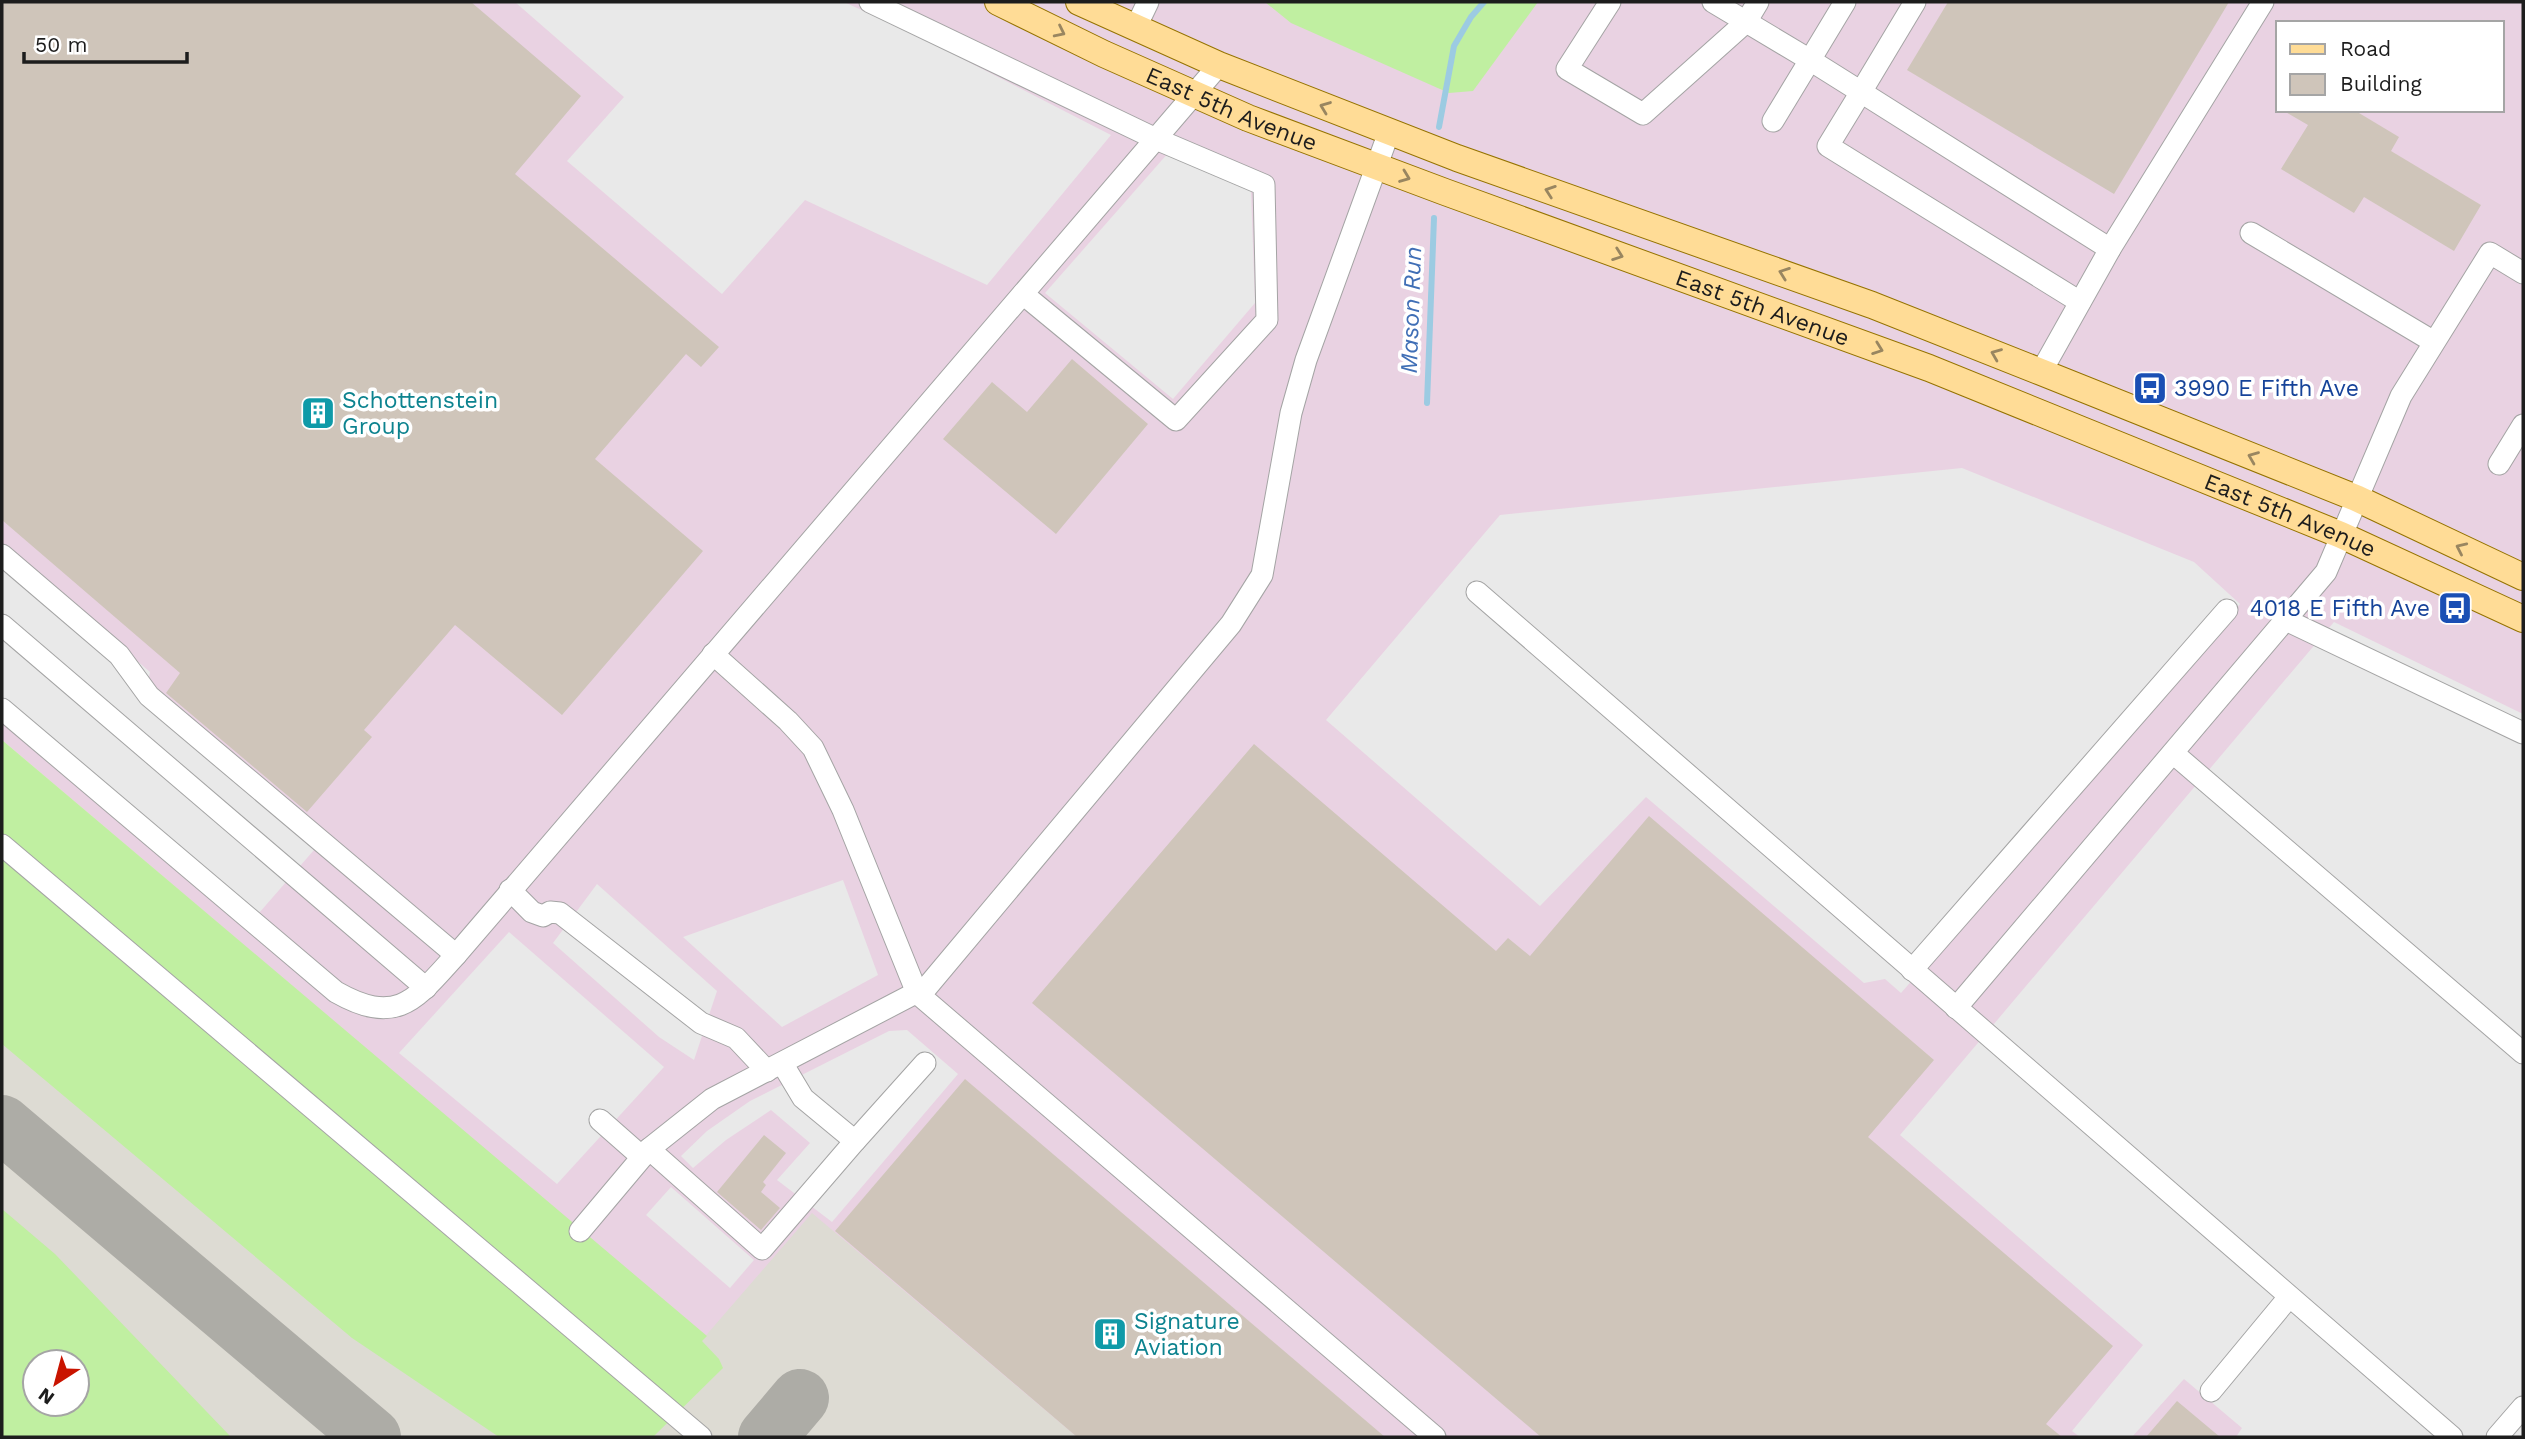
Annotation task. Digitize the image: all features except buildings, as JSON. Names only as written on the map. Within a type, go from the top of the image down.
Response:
[{"type":"main road","name":"East 5th Avenue","points":[[999,2],[1104,54],[1248,118],[1929,368],[2341,535],[2523,620]]},
{"type":"main road","name":"East 5th Avenue","points":[[1079,2],[1219,65],[1389,132],[1872,305],[2041,372],[2356,498],[2523,577]]},
{"type":"street","points":[[870,2],[1156,139],[1264,185],[1266,320],[1176,421],[1023,294]]},
{"type":"street","points":[[1136,27],[1148,2]]},
{"type":"street","points":[[1610,2],[1567,69],[1643,114],[1746,22],[1758,2]]},
{"type":"street","points":[[1713,2],[2110,249]]},
{"type":"street","points":[[1773,121],[1845,2]]},
{"type":"street","points":[[1915,2],[1828,146],[2080,302]]},
{"type":"street","points":[[2041,372],[2110,249],[2263,2]]},
{"type":"street","points":[[2,709],[336,992],[364,1004],[383,1007],[397,1006],[413,1000],[456,955],[1219,65]]},
{"type":"street","points":[[580,1231],[645,1153],[712,1099],[928,987],[1231,624],[1262,575],[1291,413],[1306,360],[1389,132]]},
{"type":"street","points":[[2251,233],[2434,342]]},
{"type":"street","points":[[1956,1008],[2326,572],[2401,396],[2490,253],[2523,273]]},
{"type":"street","points":[[2499,464],[2523,425]]},
{"type":"street","points":[[2,555],[119,655],[149,696],[456,955]]},
{"type":"street","points":[[1477,592],[2452,1437]]},
{"type":"street","points":[[1912,970],[2227,610]]},
{"type":"street","points":[[2286,620],[2523,733]]},
{"type":"street","points":[[2,625],[426,988]]},
{"type":"street","points":[[713,654],[788,720],[813,748],[843,810],[917,993],[1435,1437]]},
{"type":"street","points":[[2173,753],[2523,1053]]},
{"type":"street","points":[[2,845],[701,1437]]},
{"type":"street","points":[[510,891],[532,912],[542,916],[550,912],[560,913],[701,1023],[736,1038],[775,1067],[803,1098],[855,1141]]},
{"type":"street","points":[[600,1120],[762,1248],[925,1063]]},
{"type":"street","points":[[2211,1391],[2289,1297]]},
{"type":"street","points":[[2497,1437],[2523,1407]]},
{"type":"shaded area","points":[[2,2],[2523,2],[2523,1437],[824,1437],[2,740]]},
{"type":"shaded area","points":[[515,2],[844,2],[918,36],[1111,135],[987,285],[805,200],[722,294],[567,161],[624,97]]},
{"type":"shaded area","points":[[1169,152],[1251,191],[1255,303],[1173,399],[1045,293]]},
{"type":"shaded area","points":[[1962,468],[2194,562],[2240,604],[1901,993],[1885,979],[1864,983],[1646,797],[1540,906],[1326,720],[1500,515]]},
{"type":"shaded area","points":[[26,565],[150,672],[143,704],[314,850],[252,921],[2,709],[2,566]]},
{"type":"shaded area","points":[[2334,622],[2523,714],[2523,1437],[2236,1437],[2242,1428],[2184,1379],[2132,1437],[2080,1437],[2072,1431],[2143,1345],[1900,1135]]},
{"type":"shaded area","points":[[2,801],[702,1340],[812,1213],[1077,1437],[2,1437]]},
{"type":"shaded area","points":[[843,880],[878,975],[782,1027],[683,937]]},
{"type":"shaded area","points":[[597,884],[717,991],[694,1060],[659,1037],[553,943]]},
{"type":"shaded area","points":[[509,932],[664,1067],[557,1184],[399,1053]]},
{"type":"shaded area","points":[[907,1030],[958,1074],[832,1222],[777,1180],[810,1143],[771,1110],[726,1140],[693,1168],[681,1156],[707,1131],[750,1101],[889,1031]]},
{"type":"shaded area","points":[[671,1187],[754,1260],[730,1288],[646,1215]]},
{"type":"green space","points":[[1265,2],[1538,2],[1473,91],[1449,93],[1291,23]]},
{"type":"green space","points":[[2,740],[707,1336],[702,1341],[719,1359],[723,1368],[653,1437],[499,1437],[352,1338],[2,1044]]},
{"type":"green space","points":[[2,1209],[55,1254],[231,1437],[2,1437]]},
{"type":"waterway","name":"Mason Run","points":[[1439,127],[1454,46],[1471,17],[1484,2]]},
{"type":"waterway","name":"Mason Run","points":[[1427,403],[1434,218]]},
{"type":"taxiway","points":[[2,1124],[372,1437]]},
{"type":"taxiway","points":[[767,1437],[800,1398]]},
{"type":"place","name":"3990 E Fifth Ave","points":[[2150,388]]},
{"type":"place","name":"Schottenstein Group","points":[[318,413]]},
{"type":"place","name":"4018 E Fifth Ave","points":[[2455,608]]},
{"type":"place","name":"Signature Aviation","points":[[1110,1334]]}]
